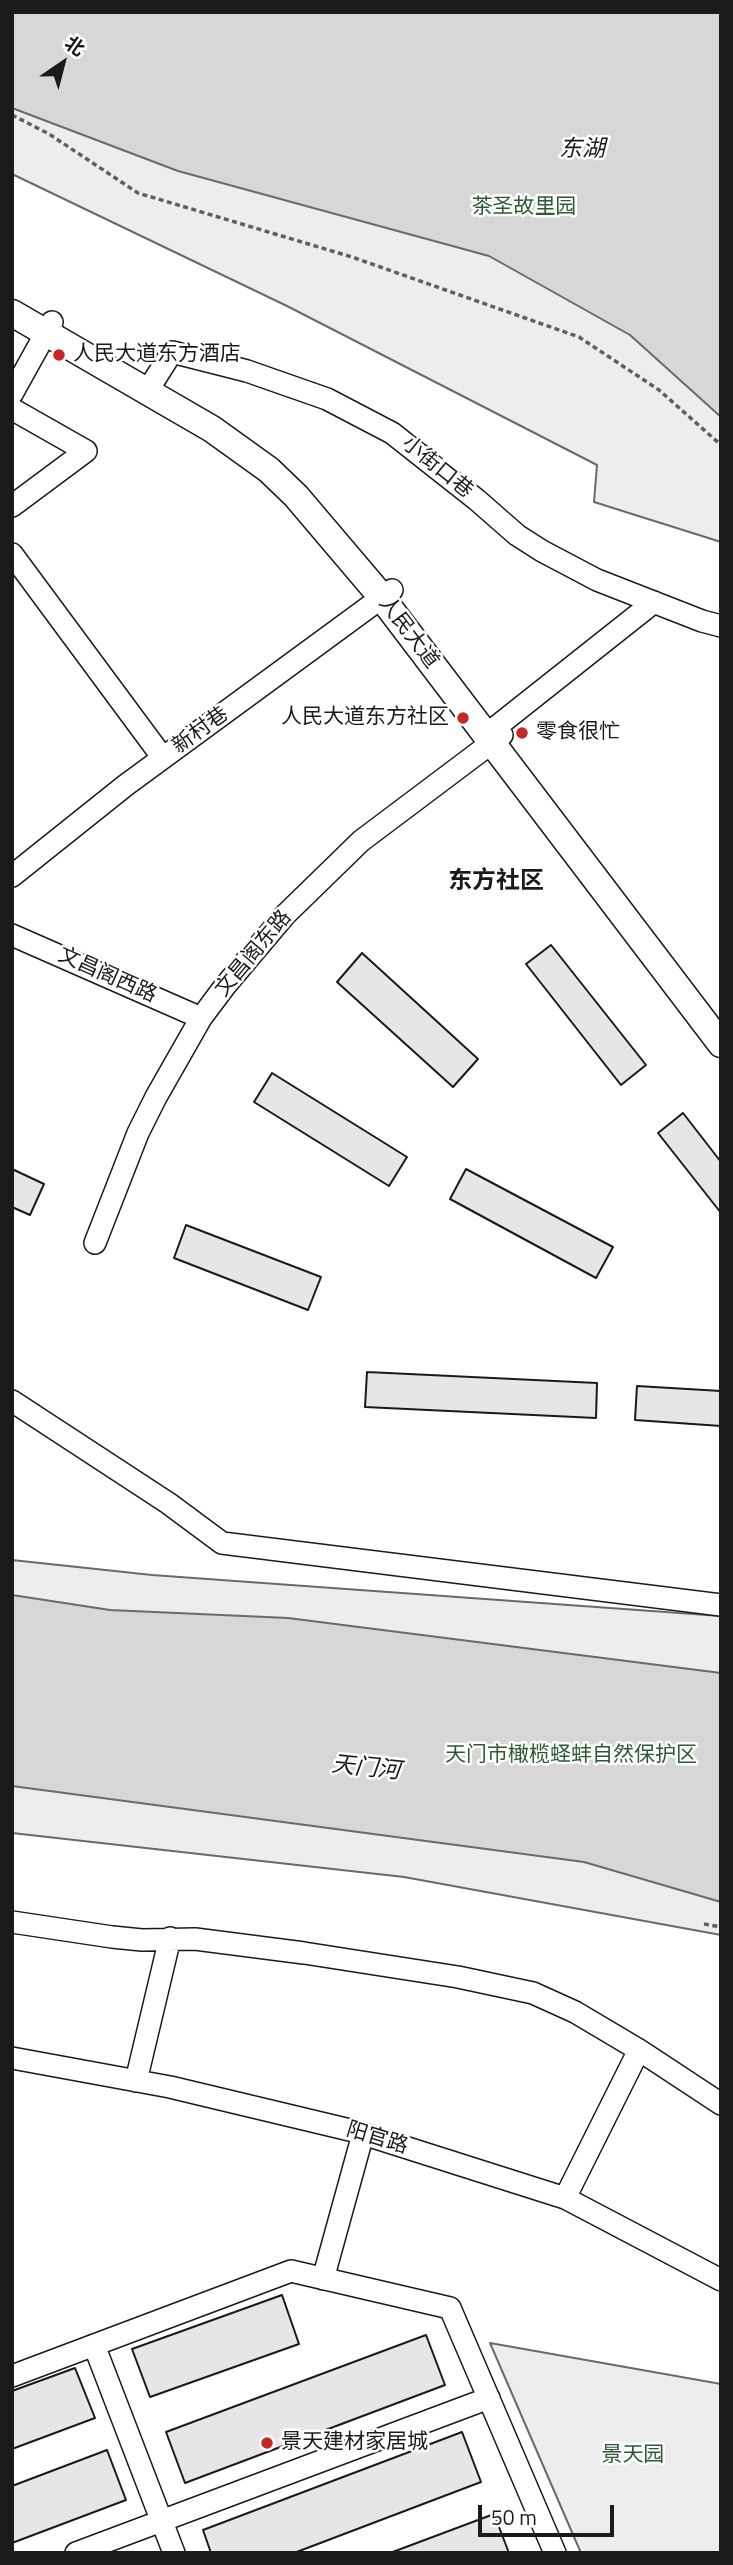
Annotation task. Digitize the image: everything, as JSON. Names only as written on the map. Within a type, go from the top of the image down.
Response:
[{"type":"main road","name":"人民大道","points":[[12,299],[49,327],[212,429],[260,463],[296,496],[387,594]]},
{"type":"main road","name":"人民大道","points":[[12,313],[49,327],[153,382],[248,438],[277,461],[333,517],[387,594],[721,1044]]},
{"type":"main road","name":"人民大道","points":[[494,735],[721,1024]]},
{"type":"street","points":[[12,394],[49,327]]},
{"type":"street","name":"小街口巷","points":[[153,382],[172,352],[247,371],[327,399],[392,433],[534,546],[597,580],[721,626]]},
{"type":"street","points":[[12,409],[86,451],[12,506]]},
{"type":"street","points":[[12,555],[163,758]]},
{"type":"street","name":"新村巷","points":[[12,876],[163,758],[387,594]]},
{"type":"street","name":"文昌阁东路","points":[[95,1242],[138,1133],[174,1061],[201,1018],[254,951],[324,877],[391,818],[654,602]]},
{"type":"street","name":"文昌阁西路","points":[[12,935],[201,1018]]},
{"type":"street","points":[[12,1401],[222,1542],[721,1605]]},
{"type":"street","points":[[12,1922],[112,1937],[142,1940],[195,1939],[342,1959],[458,1977],[533,1993],[575,2012],[721,2104]]},
{"type":"street","points":[[136,2081],[170,1938]]},
{"type":"street","points":[[565,2198],[639,2050]]},
{"type":"street","name":"阳官路","points":[[12,2058],[136,2081],[363,2134],[565,2198],[721,2280]]},
{"type":"street","points":[[323,2278],[363,2134]]},
{"type":"street","points":[[12,2375],[291,2271],[450,2308],[555,2553]]},
{"type":"street","points":[[94,2345],[174,2553]]},
{"type":"street","points":[[76,2553],[489,2398]]},
{"type":"path","points":[[12,115],[49,134],[138,193],[352,257],[579,337],[659,390],[721,444]]},
{"type":"path","points":[[704,1924],[721,1927]]},
{"type":"shaded area","name":"东湖","points":[[12,12],[721,12],[721,542],[594,502],[597,465],[287,306],[12,174]]},
{"type":"shaded area","name":"天门市橄榄蛏蚌自然保护区","points":[[12,1560],[152,1575],[721,1616],[721,1935],[404,1877],[12,1833]]},
{"type":"shaded area","name":"景天园","points":[[490,2343],[721,2384],[721,2553],[581,2553]]},
{"type":"water","name":"东湖","points":[[12,12],[721,12],[721,417],[630,335],[489,256],[178,171],[12,108]]},
{"type":"water","name":"天门市橄榄蛏蚌自然保护区","points":[[12,1595],[110,1610],[288,1618],[721,1673],[721,1902],[584,1862],[12,1786]]},
{"type":"building","points":[[551,945],[646,1065],[621,1085],[526,964]]},
{"type":"building","points":[[362,953],[478,1059],[453,1087],[337,982]]},
{"type":"building","points":[[272,1073],[407,1157],[389,1186],[254,1102]]},
{"type":"building","points":[[683,1113],[721,1162],[721,1213],[658,1133]]},
{"type":"building","points":[[12,1169],[44,1184],[30,1215],[12,1207]]},
{"type":"building","points":[[466,1169],[613,1247],[596,1278],[450,1199]]},
{"type":"building","points":[[186,1225],[321,1277],[308,1310],[174,1258]]},
{"type":"building","points":[[367,1372],[597,1383],[596,1418],[365,1407]]},
{"type":"building","points":[[637,1386],[721,1391],[721,1426],[635,1420]]},
{"type":"building","points":[[282,2295],[299,2344],[150,2397],[132,2349]]},
{"type":"building","points":[[426,2335],[445,2385],[185,2483],[166,2432]]},
{"type":"building","points":[[75,2368],[95,2418],[12,2449],[12,2391]]},
{"type":"building","points":[[462,2432],[481,2482],[294,2553],[211,2553],[203,2530]]},
{"type":"building","points":[[107,2450],[126,2500],[12,2543],[12,2486]]},
{"type":"building","points":[[494,2514],[509,2553],[390,2553]]},
{"type":"place","name":"人民大道东方酒店","points":[[59,355]]},
{"type":"place","name":"人民大道东方社区","points":[[463,718]]},
{"type":"place","name":"零食很忙","points":[[522,733]]},
{"type":"place","name":"景天建材家居城","points":[[267,2443]]},
{"type":"district","name":"东方社区","points":[[496,882]]},
{"type":"park label","name":"茶圣故里园","points":[[524,208]]},
{"type":"water label","name":"天门河","points":[[366,1769]]}]
